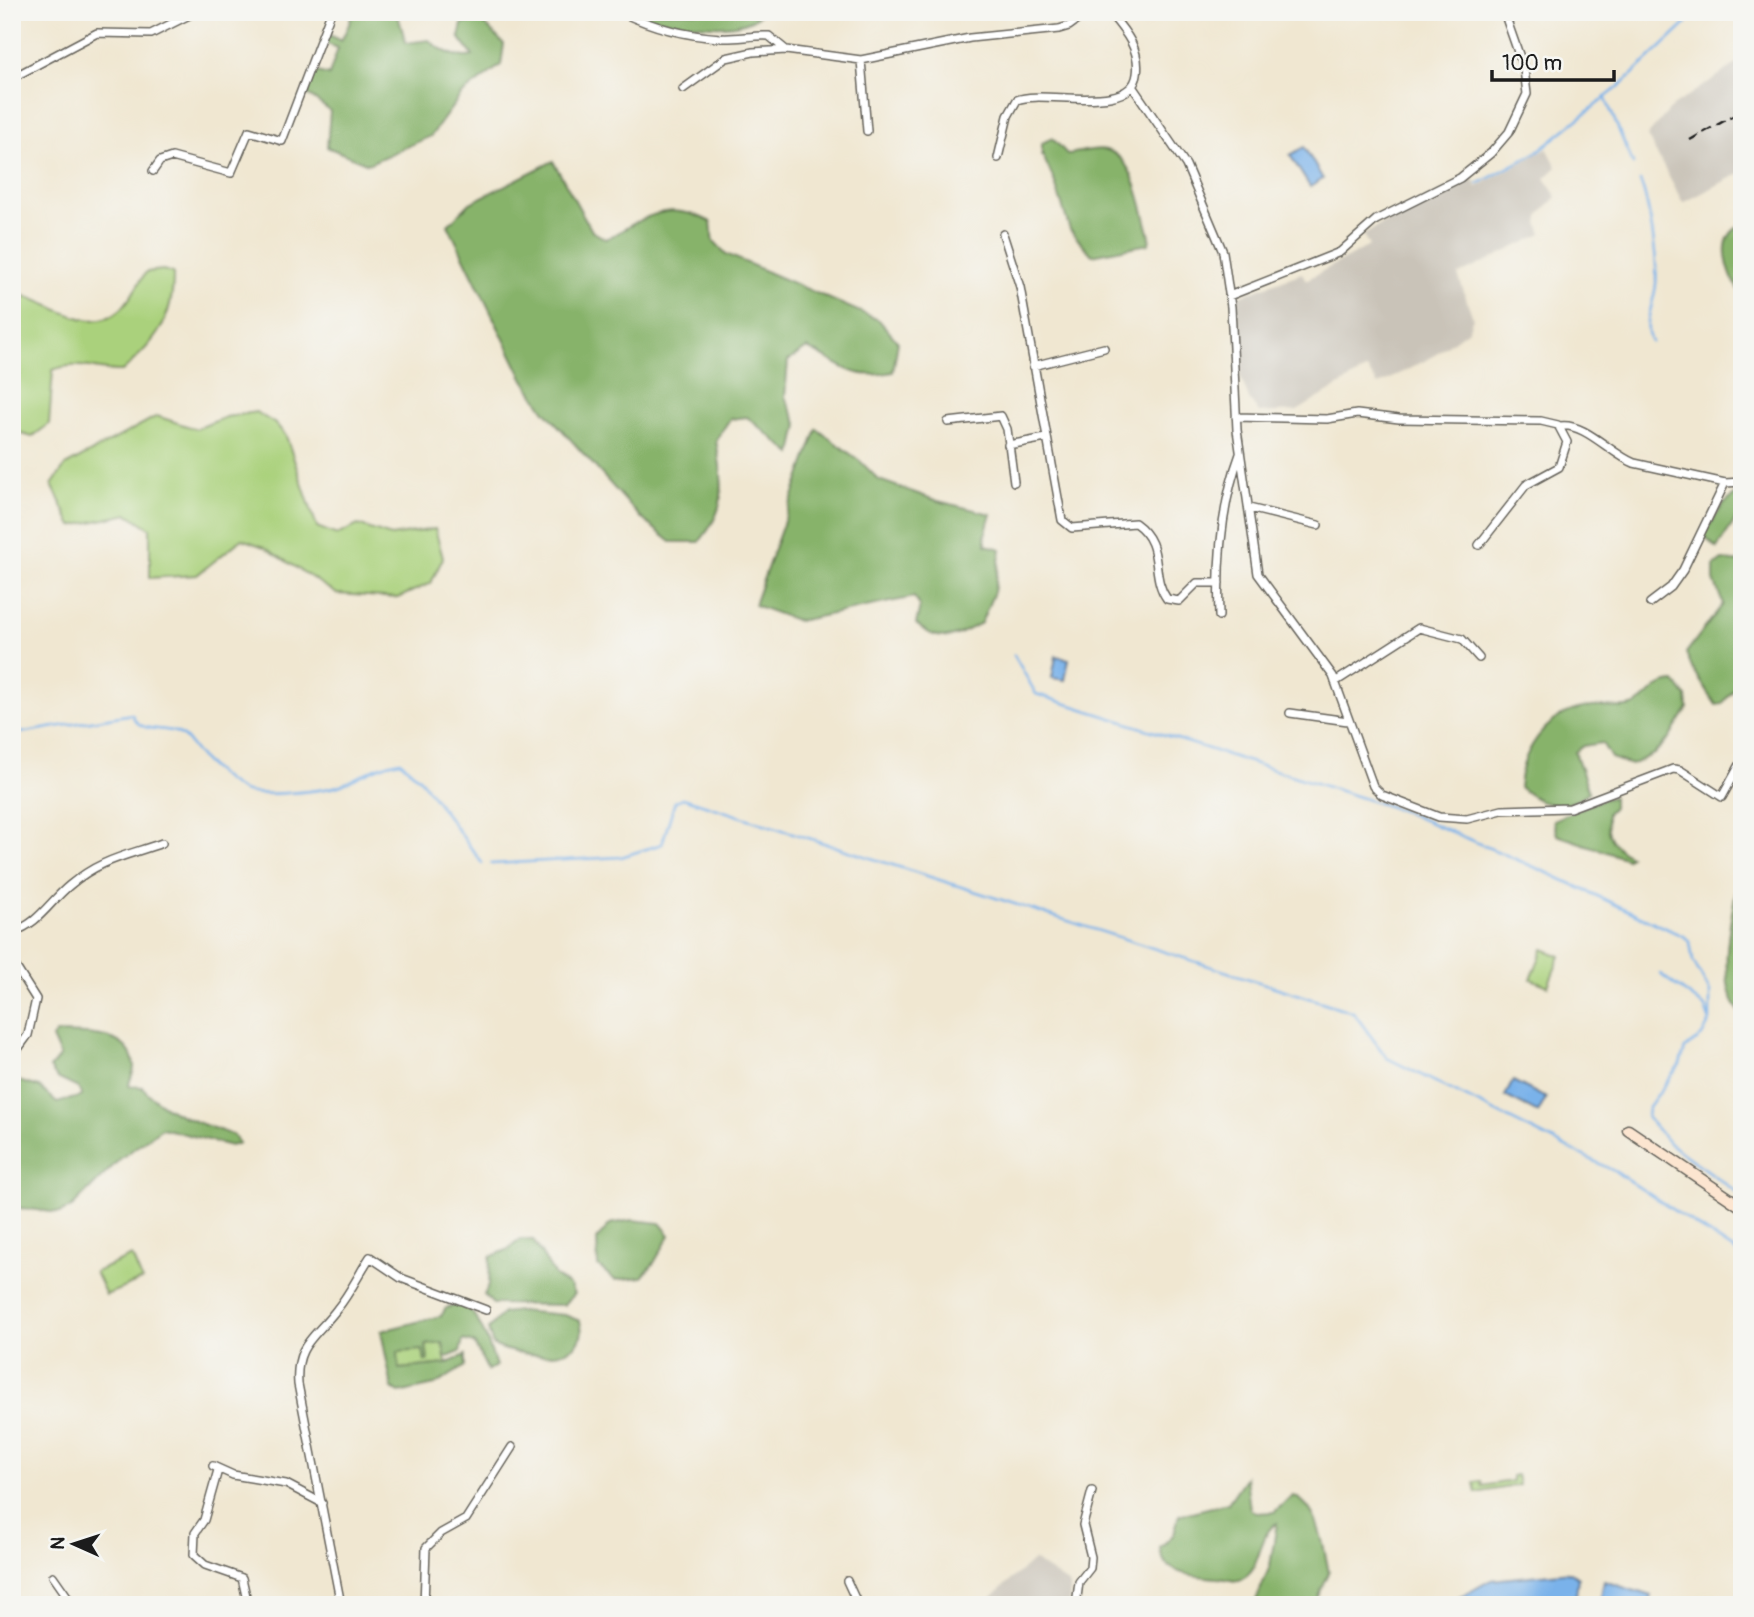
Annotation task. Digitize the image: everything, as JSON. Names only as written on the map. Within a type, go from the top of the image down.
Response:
[{"type":"main road","points":[[1628,1130],[1742,1207]]},
{"type":"street","points":[[12,78],[97,33],[151,34],[195,12]]},
{"type":"street","points":[[153,171],[160,161],[172,156],[230,173],[249,131],[282,141],[331,12]]},
{"type":"street","points":[[621,12],[656,27],[686,33],[719,38],[769,36],[786,50]]},
{"type":"street","points":[[683,89],[726,58],[752,52],[786,50],[861,60],[970,38],[1059,29],[1069,26],[1088,12]]},
{"type":"street","points":[[998,158],[1008,116],[1017,100],[1107,98],[1132,86],[1137,78],[1138,55],[1108,12]]},
{"type":"street","points":[[1229,296],[1340,252],[1377,220],[1460,178],[1492,153],[1509,132],[1527,94],[1524,69],[1503,12]]},
{"type":"street","points":[[861,60],[867,131]]},
{"type":"street","points":[[1132,86],[1186,165],[1223,252],[1229,296],[1236,417],[1258,574],[1327,666],[1373,786],[1382,795],[1452,820],[1502,810],[1570,808],[1673,769],[1680,770],[1722,797],[1742,761]]},
{"type":"street","points":[[1003,234],[1020,287],[1032,366],[1066,525],[1079,528],[1135,523],[1143,528],[1152,539],[1167,600],[1179,601],[1197,583],[1219,583]]},
{"type":"street","points":[[1032,366],[1104,348]]},
{"type":"street","points":[[1236,417],[1327,419],[1357,414],[1399,419],[1541,421],[1577,428],[1619,457],[1634,463],[1725,483],[1742,482]]},
{"type":"street","points":[[948,422],[1001,416],[1014,482]]},
{"type":"street","points":[[1479,545],[1526,485],[1559,467],[1567,442],[1560,426]]},
{"type":"street","points":[[1008,445],[1046,438]]},
{"type":"street","points":[[1219,616],[1219,583],[1230,481],[1241,453]]},
{"type":"street","points":[[1650,603],[1671,587],[1683,570],[1725,483]]},
{"type":"street","points":[[1249,508],[1318,525]]},
{"type":"street","points":[[1335,682],[1419,628],[1462,639],[1479,658]]},
{"type":"street","points":[[1290,713],[1348,721]]},
{"type":"street","points":[[12,932],[37,920],[70,884],[105,860],[162,843]]},
{"type":"street","points":[[12,961],[36,999],[28,1035],[12,1056]]},
{"type":"street","points":[[341,1605],[296,1364],[309,1340],[338,1309],[370,1257],[401,1278],[472,1302],[486,1310]]},
{"type":"street","points":[[424,1605],[426,1548],[441,1533],[466,1519],[512,1447]]},
{"type":"street","points":[[248,1605],[242,1578],[205,1564],[194,1555],[195,1533],[204,1520],[216,1468],[286,1484],[322,1503]]},
{"type":"street","points":[[1076,1605],[1079,1582],[1090,1568],[1091,1557],[1083,1525],[1092,1491]]},
{"type":"street","points":[[53,1576],[67,1596],[61,1605]]},
{"type":"street","points":[[847,1581],[858,1605]]},
{"type":"shaded area","points":[[1742,60],[1742,172],[1683,203],[1647,136],[1673,106]]},
{"type":"shaded area","points":[[1547,148],[1557,167],[1545,178],[1557,197],[1540,214],[1538,223],[1542,234],[1458,275],[1473,318],[1468,330],[1432,357],[1378,385],[1367,369],[1297,411],[1259,413],[1249,399],[1239,372],[1235,309],[1237,297],[1302,273],[1306,280],[1369,246],[1363,235],[1393,218],[1394,214],[1471,176],[1477,187]]},
{"type":"shaded area","points":[[1033,1560],[1069,1584],[1070,1605],[983,1605]]},
{"type":"green space","points":[[349,12],[397,12],[406,43],[429,40],[444,51],[461,57],[473,56],[459,37],[462,24],[480,19],[504,44],[501,65],[461,95],[431,136],[368,164],[327,147],[330,111],[307,94],[314,71],[329,75],[338,48],[324,43],[328,34],[341,41],[351,20]]},
{"type":"green space","points":[[634,12],[762,12],[752,20],[738,24],[706,26],[643,17]]},
{"type":"green space","points":[[1052,138],[1067,154],[1102,149],[1116,155],[1124,163],[1136,186],[1150,236],[1149,244],[1092,255],[1070,230],[1054,180],[1042,154],[1042,143]]},
{"type":"green space","points":[[553,161],[592,231],[606,239],[657,214],[669,211],[696,215],[711,222],[713,240],[726,254],[879,320],[898,342],[893,372],[856,373],[807,348],[788,361],[785,397],[798,425],[792,454],[747,417],[730,419],[716,440],[722,482],[719,506],[709,529],[699,542],[671,542],[641,518],[544,410],[523,378],[448,225],[470,203]]},
{"type":"green space","points":[[1742,225],[1742,295],[1728,268],[1726,247],[1733,231]]},
{"type":"green space","points":[[163,270],[173,273],[170,304],[161,328],[144,350],[122,371],[79,366],[53,370],[49,424],[32,437],[12,431],[12,293],[67,314],[95,320],[108,317],[121,309],[146,272]]},
{"type":"green space","points":[[256,412],[277,425],[286,436],[317,527],[337,535],[358,525],[391,536],[435,529],[443,558],[431,583],[398,598],[337,594],[264,547],[242,539],[197,575],[150,578],[150,528],[128,514],[72,526],[52,485],[65,466],[157,416],[196,429],[226,417]]},
{"type":"green space","points":[[817,429],[860,461],[879,480],[938,501],[991,514],[985,535],[986,545],[1001,549],[994,592],[981,623],[948,637],[933,635],[916,624],[920,606],[914,597],[798,621],[754,605]]},
{"type":"green space","points":[[1742,489],[1742,510],[1717,548],[1703,536],[1723,505]]},
{"type":"green space","points":[[1722,560],[1742,562],[1742,679],[1722,704],[1716,705],[1692,668],[1686,653],[1723,604],[1714,580],[1714,566]]},
{"type":"green space","points":[[1675,682],[1687,697],[1688,708],[1669,738],[1654,754],[1631,765],[1611,758],[1602,743],[1583,746],[1575,752],[1589,792],[1562,805],[1545,803],[1519,787],[1521,772],[1532,745],[1551,723],[1577,709],[1635,705],[1661,685]]},
{"type":"green space","points":[[1613,797],[1613,807],[1607,813],[1609,833],[1618,848],[1630,856],[1627,859],[1557,835],[1553,820]]},
{"type":"green space","points":[[1742,863],[1742,1014],[1733,1001],[1728,983],[1727,963],[1731,919]]},
{"type":"green space","points":[[1543,949],[1560,956],[1548,986],[1531,979]]},
{"type":"green space","points":[[56,1033],[103,1036],[124,1045],[131,1054],[134,1065],[129,1086],[142,1087],[173,1111],[233,1135],[239,1143],[231,1146],[162,1128],[120,1159],[72,1207],[60,1213],[12,1207],[12,1079],[39,1087],[57,1103],[82,1096],[78,1088],[57,1078],[50,1068],[60,1056],[52,1038]]},
{"type":"green space","points":[[632,1220],[660,1223],[670,1235],[654,1263],[642,1277],[615,1280],[598,1266],[597,1239],[610,1224]]},
{"type":"green space","points":[[521,1239],[533,1240],[555,1276],[570,1286],[574,1294],[564,1305],[493,1304],[484,1295],[489,1285],[490,1257],[507,1250]]},
{"type":"green space","points":[[132,1256],[142,1280],[106,1295],[95,1272]]},
{"type":"green space","points":[[463,1303],[480,1324],[496,1366],[488,1371],[474,1343],[463,1340],[460,1352],[445,1358],[443,1343],[426,1345],[428,1361],[425,1361],[423,1350],[398,1352],[399,1369],[446,1364],[465,1355],[465,1366],[435,1385],[399,1393],[392,1388],[381,1331],[441,1316],[446,1308]]},
{"type":"green space","points":[[519,1311],[565,1315],[580,1321],[581,1335],[576,1345],[565,1352],[550,1354],[518,1353],[493,1345],[488,1329],[503,1313]]},
{"type":"green space","points":[[443,1343],[446,1364],[399,1369],[397,1352],[423,1349],[425,1361],[428,1360],[426,1345]]},
{"type":"green space","points":[[1517,1475],[1519,1485],[1476,1493],[1474,1482],[1481,1481],[1482,1486],[1512,1481],[1512,1476]]},
{"type":"green space","points":[[1246,1477],[1250,1509],[1256,1513],[1274,1512],[1293,1496],[1309,1508],[1319,1529],[1329,1573],[1314,1605],[1254,1605],[1270,1566],[1277,1523],[1266,1535],[1250,1573],[1241,1580],[1182,1573],[1167,1564],[1162,1557],[1160,1548],[1174,1534],[1179,1515],[1228,1503]]},
{"type":"water","points":[[1304,147],[1323,179],[1310,187],[1290,155]]},
{"type":"water","points":[[1056,656],[1069,659],[1065,680],[1052,678]]},
{"type":"water","points":[[1513,1081],[1546,1098],[1538,1113],[1505,1096]]},
{"type":"water","points":[[1571,1572],[1578,1577],[1575,1605],[1446,1605],[1491,1580]]},
{"type":"water","points":[[1604,1581],[1651,1596],[1648,1605],[1611,1605],[1600,1601]]},
{"type":"waterway","points":[[1478,184],[1537,152],[1621,85],[1687,23]]},
{"type":"waterway","points":[[1605,97],[1633,164]]},
{"type":"waterway","points":[[1640,181],[1650,217],[1656,260],[1656,284],[1648,321],[1651,342]]},
{"type":"waterway","points":[[1014,655],[1036,694],[1400,810],[1548,873],[1685,937],[1690,942],[1693,961],[1710,992],[1710,1021],[1702,1036],[1685,1049],[1680,1064],[1648,1108],[1647,1117],[1670,1144],[1742,1196]]},
{"type":"waterway","points":[[14,734],[132,714],[135,720],[145,727],[181,735],[204,761],[230,783],[241,790],[260,793],[290,793],[333,787],[400,761],[421,780],[482,863]]},
{"type":"waterway","points":[[491,864],[621,857],[662,844],[675,801],[683,798],[1353,1012],[1387,1058],[1616,1172],[1742,1256]]},
{"type":"waterway","points":[[1660,974],[1705,1007],[1709,1019]]},
{"type":"railway","points":[[1690,140],[1742,111]]}]
